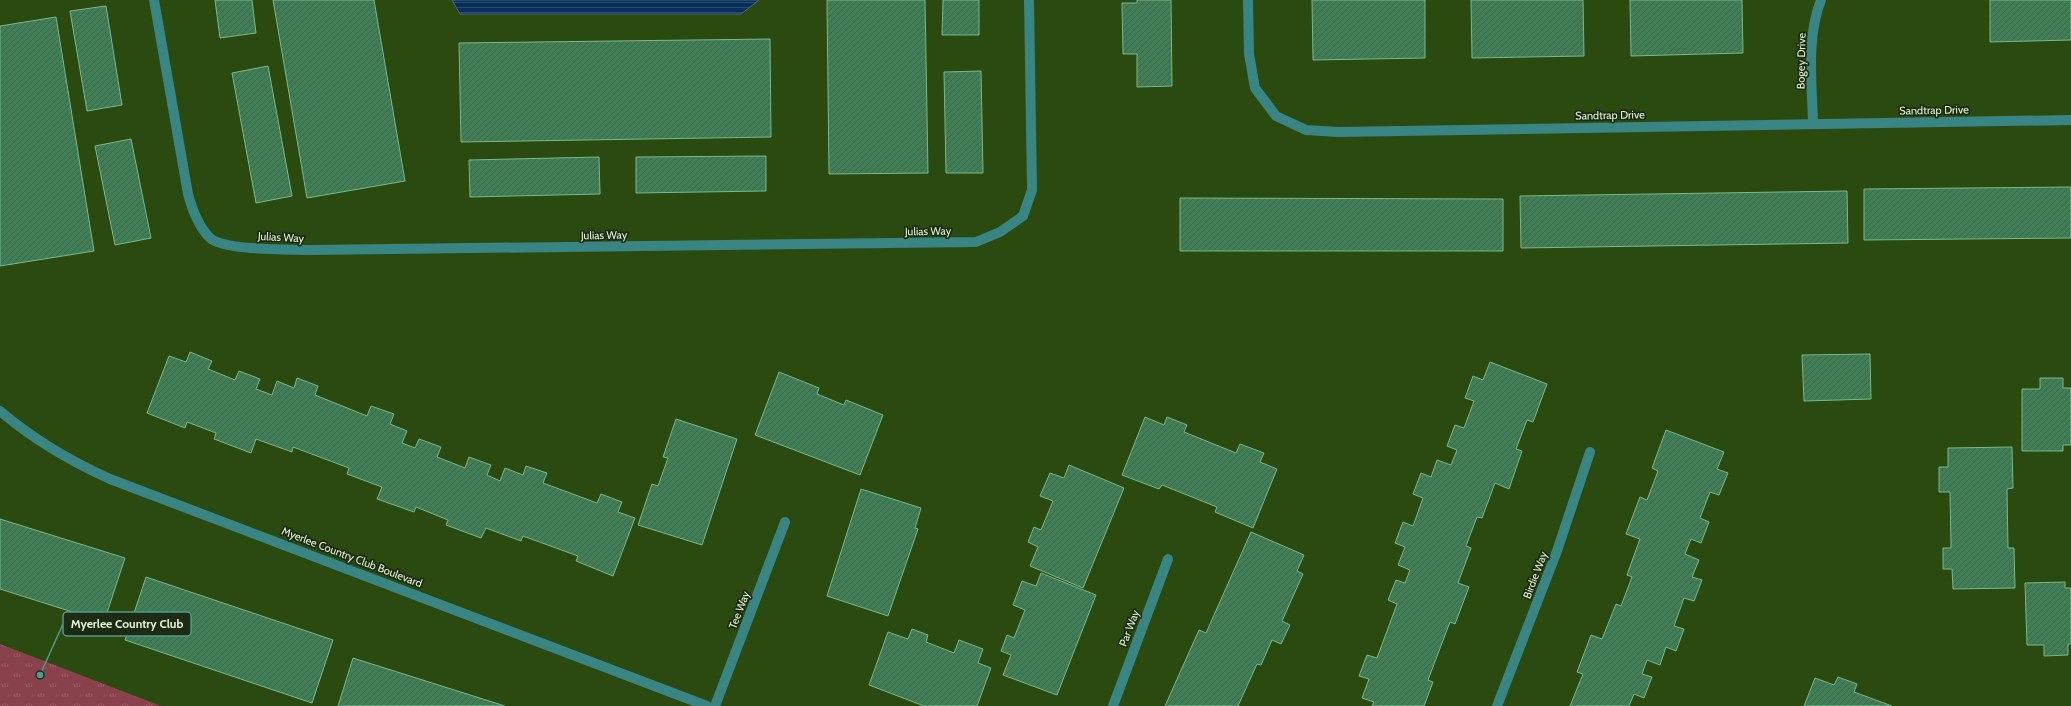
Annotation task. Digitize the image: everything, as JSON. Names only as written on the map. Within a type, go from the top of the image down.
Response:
[{"type":"street","name":"Julias Way","points":[[154,0],[188,194],[194,214],[211,238],[225,246],[311,250],[976,242],[1000,232],[1023,216],[1032,190],[1029,0]]},
{"type":"street","name":"Sandtrap Drive","points":[[1248,0],[1249,54],[1256,88],[1276,116],[1306,130],[1338,132],[1813,123],[2071,120]]},
{"type":"street","name":"Bogey Drive","points":[[1813,123],[1811,58],[1814,22],[1821,0]]},
{"type":"street","name":"Myerlee Country Club Boulevard","points":[[0,410],[22,429],[81,466],[110,479],[707,706]]},
{"type":"street","name":"Birdie Way","points":[[1498,706],[1557,551],[1590,452]]},
{"type":"street","name":"Tee Way","points":[[714,706],[785,522]]},
{"type":"street","name":"Par Way","points":[[1113,706],[1168,559]]},
{"type":"green space","points":[[0,644],[161,706],[0,706]]},
{"type":"water","points":[[452,0],[759,0],[741,14],[460,14]]},
{"type":"building","points":[[215,0],[252,0],[256,33],[220,38]]},
{"type":"building","points":[[273,0],[374,0],[405,181],[307,198]]},
{"type":"building","points":[[827,0],[925,0],[928,173],[829,174]]},
{"type":"building","points":[[943,0],[979,0],[979,35],[942,35]]},
{"type":"building","points":[[1137,0],[1171,0],[1172,86],[1137,87],[1137,54],[1123,54],[1122,3],[1137,3]]},
{"type":"building","points":[[1312,0],[1425,0],[1425,58],[1313,60]]},
{"type":"building","points":[[1471,0],[1583,0],[1584,56],[1472,58]]},
{"type":"building","points":[[1630,0],[1742,0],[1743,53],[1631,56]]},
{"type":"building","points":[[1990,0],[2071,0],[2071,40],[1990,42]]},
{"type":"building","points":[[106,6],[122,105],[87,111],[70,11]]},
{"type":"building","points":[[56,17],[94,251],[0,266],[0,26]]},
{"type":"building","points":[[770,39],[771,137],[461,142],[459,43]]},
{"type":"building","points":[[268,66],[292,196],[256,203],[232,73]]},
{"type":"building","points":[[981,71],[983,173],[946,173],[944,72]]},
{"type":"building","points":[[131,139],[151,238],[115,245],[95,146]]},
{"type":"building","points":[[766,156],[766,191],[636,193],[636,157]]},
{"type":"building","points":[[599,157],[600,194],[470,197],[469,160]]},
{"type":"building","points":[[2071,187],[2071,238],[1864,240],[1864,189]]},
{"type":"building","points":[[1847,191],[1848,243],[1521,248],[1520,196]]},
{"type":"building","points":[[1180,198],[1503,199],[1503,251],[1180,251]]},
{"type":"building","points":[[190,352],[212,361],[208,369],[235,380],[239,371],[260,379],[256,389],[272,395],[277,381],[294,388],[297,378],[318,386],[315,395],[367,416],[371,406],[394,414],[390,424],[407,431],[402,443],[415,448],[419,439],[441,447],[437,457],[465,468],[469,457],[491,465],[487,475],[500,481],[505,468],[523,475],[526,466],[547,473],[543,483],[597,503],[601,494],[622,502],[618,512],[635,518],[613,576],[576,561],[578,556],[523,536],[521,541],[486,528],[481,538],[446,525],[448,520],[416,507],[414,512],[377,499],[382,487],[347,474],[349,468],[293,447],[292,452],[256,439],[251,453],[214,439],[216,433],[187,422],[185,428],[147,413],[169,356],[186,362]]},
{"type":"building","points":[[1870,354],[1871,399],[1804,401],[1802,355]]},
{"type":"building","points":[[1490,362],[1547,384],[1533,422],[1527,420],[1516,449],[1522,451],[1509,489],[1495,483],[1482,518],[1477,517],[1466,546],[1471,548],[1458,583],[1469,587],[1455,624],[1450,622],[1428,680],[1433,682],[1424,706],[1372,706],[1374,702],[1362,698],[1369,679],[1359,676],[1367,655],[1377,658],[1397,604],[1388,600],[1396,580],[1405,583],[1410,570],[1398,565],[1405,547],[1395,543],[1403,522],[1413,526],[1423,498],[1413,494],[1421,473],[1431,477],[1437,460],[1451,465],[1457,450],[1447,446],[1455,425],[1464,428],[1474,401],[1465,398],[1473,376],[1483,380]]},
{"type":"building","points":[[779,372],[819,388],[817,394],[844,405],[846,400],[883,415],[860,475],[755,435]]},
{"type":"building","points":[[2040,378],[2063,378],[2063,388],[2071,388],[2071,445],[2063,445],[2063,451],[2022,451],[2022,389],[2040,389]]},
{"type":"building","points":[[1145,417],[1164,425],[1167,417],[1187,425],[1184,432],[1236,453],[1240,444],[1264,453],[1260,462],[1277,469],[1253,528],[1215,512],[1217,507],[1162,485],[1159,489],[1122,475]]},
{"type":"building","points":[[676,419],[737,439],[702,545],[638,525],[652,484],[658,486],[668,458],[663,457]]},
{"type":"building","points":[[1666,430],[1724,452],[1717,469],[1728,473],[1719,495],[1710,492],[1700,518],[1709,522],[1701,543],[1691,539],[1685,554],[1699,560],[1692,577],[1702,580],[1694,601],[1684,598],[1674,626],[1684,629],[1676,651],[1666,647],[1660,665],[1647,660],[1642,674],[1652,677],[1644,698],[1634,694],[1629,706],[1570,706],[1583,674],[1577,672],[1591,635],[1602,639],[1616,604],[1621,606],[1632,577],[1627,575],[1640,539],[1626,534],[1640,497],[1647,500],[1658,471],[1652,468]]},
{"type":"building","points":[[2012,447],[2013,488],[2007,489],[2008,548],[2014,548],[2015,588],[1953,589],[1952,569],[1943,569],[1943,548],[1951,548],[1950,492],[1939,492],[1939,467],[1948,467],[1948,448]]},
{"type":"building","points":[[1069,465],[1124,488],[1083,588],[1030,566],[1038,547],[1028,542],[1034,527],[1041,530],[1053,501],[1040,496],[1050,473],[1064,478]]},
{"type":"building","points":[[861,489],[921,508],[915,528],[918,529],[888,616],[827,596]]},
{"type":"building","points":[[0,519],[125,558],[104,622],[0,589]]},
{"type":"building","points":[[1251,532],[1304,555],[1297,571],[1303,574],[1282,621],[1290,625],[1281,644],[1272,640],[1261,665],[1257,664],[1238,706],[1165,706],[1199,630],[1206,633]]},
{"type":"building","points":[[1041,573],[1096,595],[1057,695],[1003,675],[1011,655],[1001,651],[1007,635],[1014,638],[1025,610],[1013,605],[1022,581],[1036,586]]},
{"type":"building","points":[[146,577],[333,640],[312,703],[125,640]]},
{"type":"building","points":[[2065,582],[2065,588],[2071,588],[2071,644],[2068,644],[2068,655],[2044,656],[2044,645],[2027,645],[2025,583]]},
{"type":"building","points":[[912,629],[928,635],[926,642],[954,653],[959,640],[983,649],[978,663],[991,668],[977,706],[924,706],[869,685],[888,632],[908,639]]},
{"type":"building","points":[[353,658],[505,706],[338,706]]},
{"type":"building","points":[[1838,677],[1857,684],[1854,692],[1892,706],[1804,706],[1815,678],[1834,685]]},
{"type":"place","name":"Myerlee Country Club","points":[[40,675]]}]
